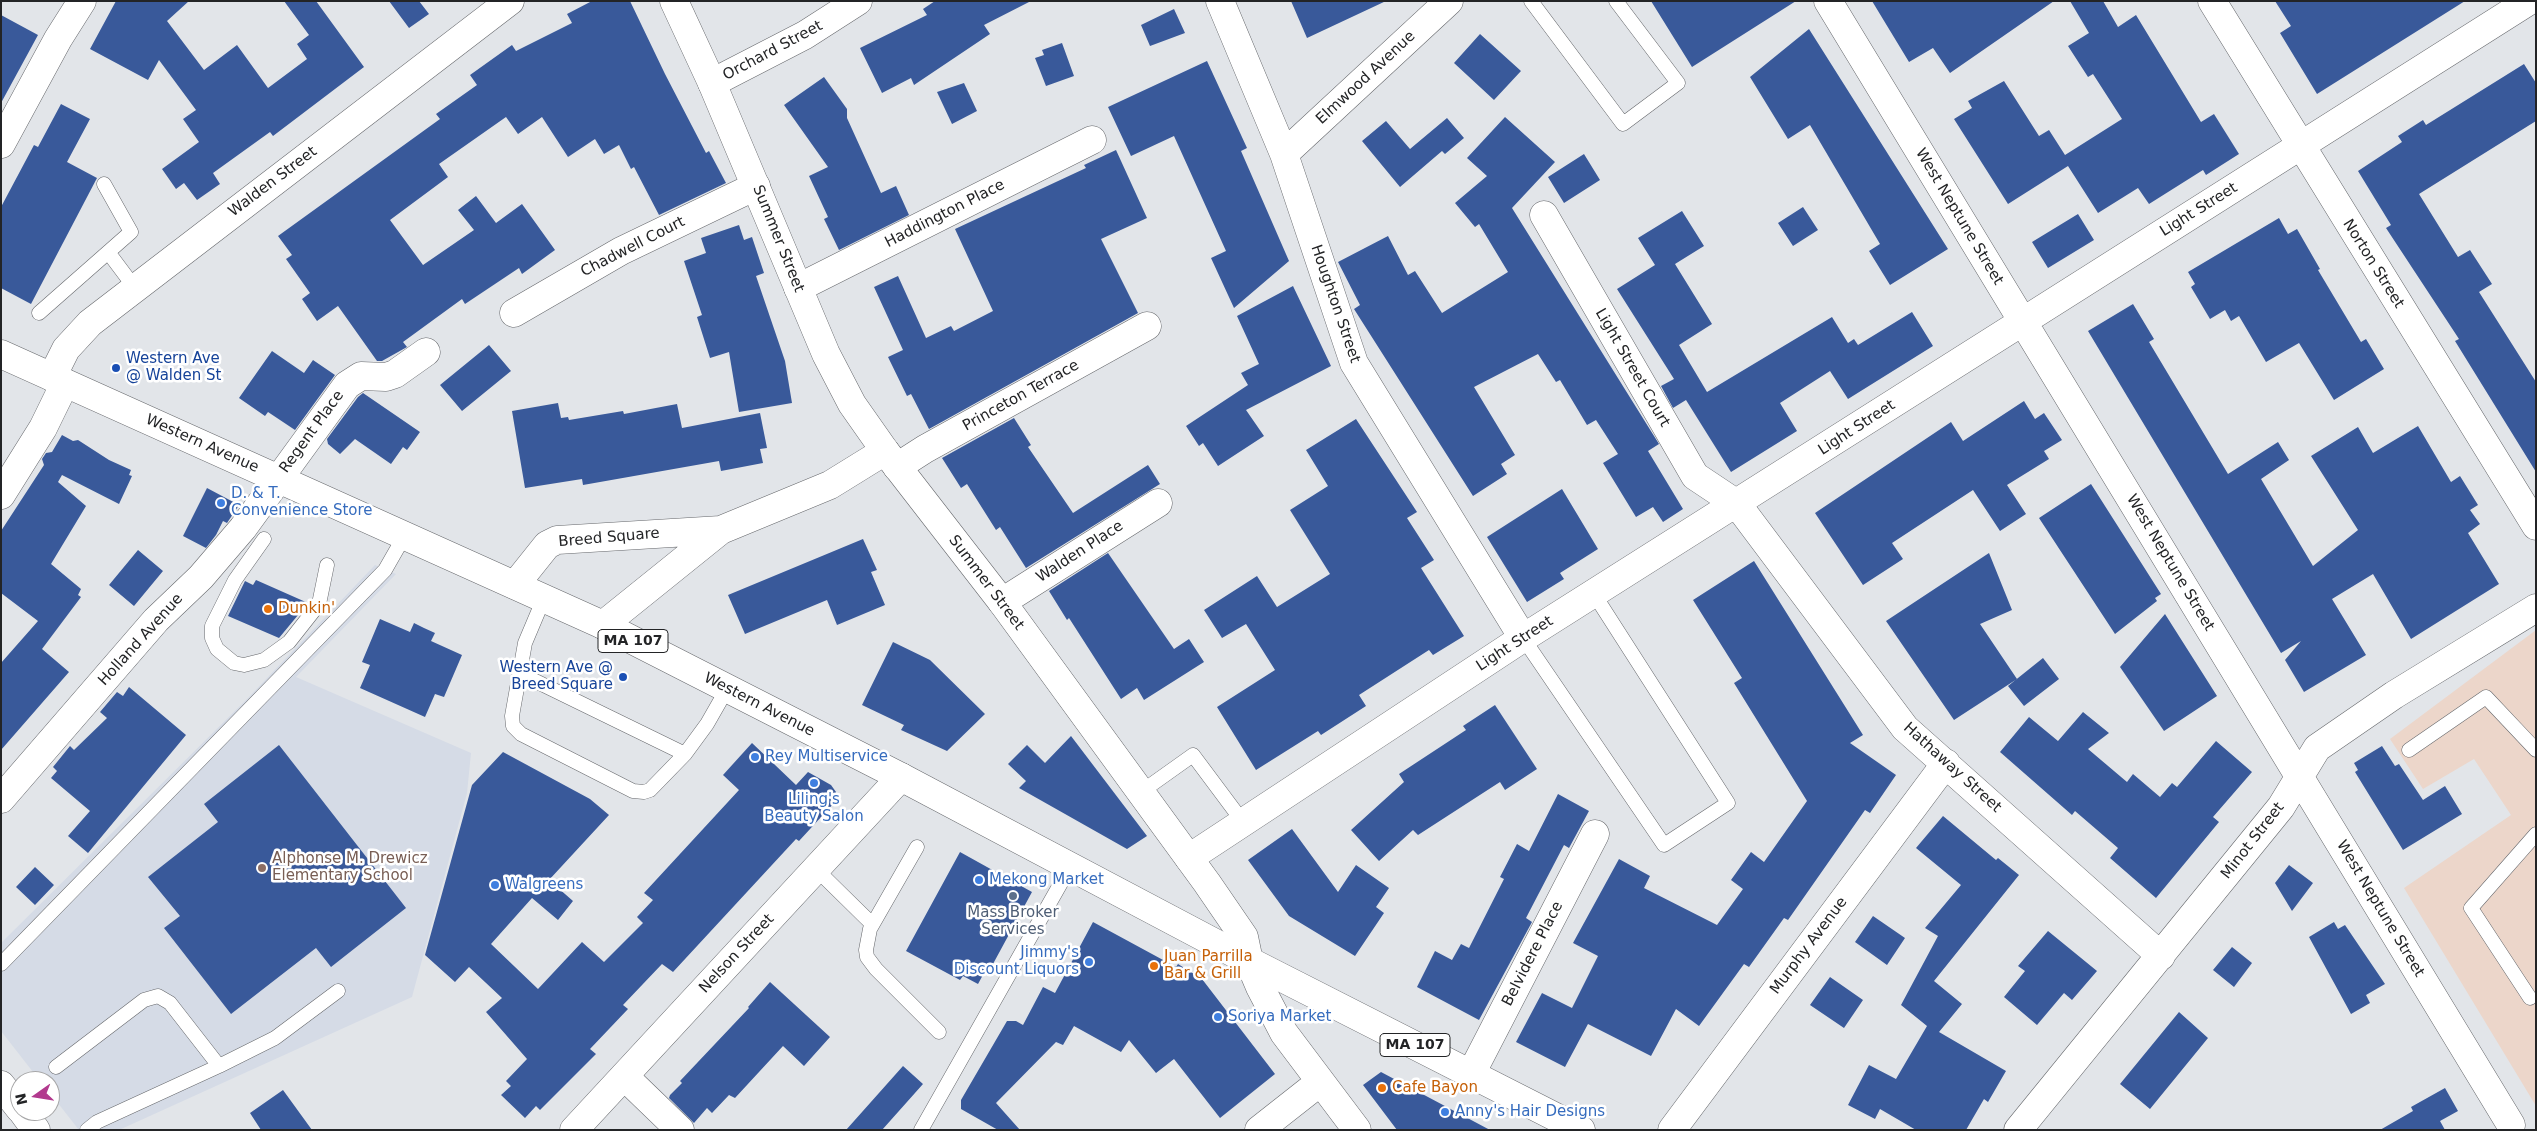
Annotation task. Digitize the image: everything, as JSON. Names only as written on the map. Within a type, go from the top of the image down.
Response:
[{"type":"street","points":[[1,144],[58,39],[82,1]]},
{"type":"street","name":"Walden Street","points":[[1,495],[43,428],[66,350],[76,336],[135,288],[510,1]]},
{"type":"street","name":"Summer Street","points":[[674,1],[712,83],[798,288],[837,376],[852,404],[891,459],[1002,602],[1244,937],[1249,961],[1270,1009],[1284,1033],[1357,1130]]},
{"type":"street","name":"Orchard Street","points":[[712,83],[805,35],[858,1]]},
{"type":"street","name":"Houghton Street","points":[[1220,1],[1284,154],[1354,363],[1523,638]]},
{"type":"street","name":"Elmwood Avenue","points":[[1284,154],[1449,1]]},
{"type":"street","name":"West Neptune Street","points":[[1828,1],[2511,1125]]},
{"type":"street","name":"Norton Street","points":[[2212,1],[2536,526]]},
{"type":"street","name":"Light Street","points":[[1188,858],[1523,638],[1738,504],[2529,1]]},
{"type":"street","name":"Haddington Place","points":[[798,288],[1092,140]]},
{"type":"street","name":"Chadwell Court","points":[[514,313],[621,251],[756,186]]},
{"type":"street","name":"Light Street Court","points":[[1544,215],[1695,476],[1738,504]]},
{"type":"street","name":"Princeton Terrace","points":[[891,459],[939,441],[1147,326]]},
{"type":"street","name":"Regent Place","points":[[278,478],[352,380],[361,376],[390,376],[426,352]]},
{"type":"street","name":"Western Avenue","points":[[1,354],[603,625],[901,777],[1249,961],[1581,1130]]},
{"type":"street","name":"Breed Square","points":[[603,625],[721,530],[891,459]]},
{"type":"street","name":"Holland Avenue","points":[[1,799],[156,620],[224,552],[244,528],[278,478]]},
{"type":"street","name":"Walden Place","points":[[1002,602],[1158,503]]},
{"type":"street","name":"Hathaway Street","points":[[1738,504],[1905,728],[2161,956]]},
{"type":"street","name":"Breed Square","points":[[515,584],[547,545],[557,540],[721,530]]},
{"type":"street","name":"Minot Street","points":[[2018,1130],[2281,807],[2317,748],[2394,695],[2536,608]]},
{"type":"street","name":"Murphy Avenue","points":[[1672,1130],[1946,763]]},
{"type":"street","name":"Nelson Street","points":[[574,1130],[901,777]]},
{"type":"street","name":"Belvidere Place","points":[[1472,1074],[1595,834]]},
{"type":"street","points":[[624,1076],[680,1130]]},
{"type":"street","points":[[1259,1130],[1320,1082]]},
{"type":"street","points":[[1,1085],[10,1096]]},
{"type":"lane","points":[[1531,1],[1623,124],[1678,83],[1616,1]]},
{"type":"lane","points":[[39,313],[131,232],[104,184]]},
{"type":"lane","points":[[108,252],[135,288]]},
{"type":"lane","points":[[1,964],[385,570],[405,535]]},
{"type":"lane","points":[[264,539],[235,580],[212,626],[212,635],[217,649],[234,663],[244,665],[264,660],[289,642],[319,604],[327,566]]},
{"type":"lane","points":[[1523,638],[1664,845],[1728,804],[1594,594]]},
{"type":"lane","points":[[544,598],[525,644],[512,716],[516,729],[633,791],[644,792],[650,790],[685,754],[707,724],[728,689]]},
{"type":"lane","points":[[519,673],[685,754]]},
{"type":"lane","points":[[2410,750],[2486,697],[2536,750]]},
{"type":"lane","points":[[1141,792],[1194,756],[1243,822]]},
{"type":"lane","points":[[2533,843],[2471,908],[2534,999]]},
{"type":"lane","points":[[917,847],[872,924],[866,943],[871,964],[939,1032]]},
{"type":"lane","points":[[921,1130],[1070,867]]},
{"type":"lane","points":[[816,869],[872,924]]},
{"type":"lane","points":[[87,1130],[97,1122],[219,1066],[274,1038],[338,991]]},
{"type":"lane","points":[[56,1067],[144,1000],[158,996],[170,1003],[219,1066]]},
{"type":"shaded area","name":"Alphonse M. Drewicz Elementary School","points":[[375,565],[396,574],[296,677],[471,753],[467,793],[412,997],[119,1130],[79,1130],[60,1106],[60,1071],[32,1071],[1,1031],[1,943],[248,698]]},
{"type":"shaded area","points":[[2536,630],[2536,1106],[2404,888],[2511,815],[2474,759],[2423,789],[2390,739]]},
{"type":"building","points":[[116,1],[189,1],[167,21],[204,70],[237,45],[268,88],[307,59],[297,44],[309,35],[284,1],[316,1],[364,67],[273,136],[270,132],[213,173],[220,184],[197,200],[184,183],[176,189],[162,169],[199,142],[183,119],[196,110],[159,60],[148,80],[90,49]]},
{"type":"building","points":[[389,1],[419,1],[429,14],[409,28]]},
{"type":"building","points":[[592,1],[630,1],[706,153],[709,151],[726,183],[659,215],[634,167],[631,169],[619,145],[604,154],[595,139],[568,157],[542,117],[518,134],[506,117],[439,164],[448,177],[390,220],[423,265],[474,230],[458,210],[476,196],[496,223],[522,204],[555,250],[522,274],[519,268],[465,304],[462,299],[403,342],[407,347],[382,361],[377,361],[338,306],[317,321],[302,299],[310,293],[286,259],[292,255],[278,236],[440,119],[436,114],[477,85],[470,75],[512,45],[516,51],[572,23],[567,14]]},
{"type":"building","points":[[935,1],[1031,1],[984,25],[990,34],[914,85],[911,78],[882,93],[860,48],[927,15],[923,9]]},
{"type":"building","points":[[1291,1],[1386,1],[1307,38]]},
{"type":"building","points":[[1651,1],[1796,1],[1692,67]]},
{"type":"building","points":[[1872,1],[2054,1],[1950,73],[1933,48],[1909,62]]},
{"type":"building","points":[[2070,1],[2103,1],[2118,27],[2136,15],[2201,122],[2214,114],[2239,154],[2206,175],[2203,170],[2149,204],[2138,188],[2098,213],[2068,166],[2008,204],[1954,119],[1972,108],[1968,101],[2004,81],[2039,136],[2049,130],[2065,155],[2122,119],[2093,74],[2088,77],[2068,46],[2089,33]]},
{"type":"building","points":[[2275,1],[2465,1],[2317,94],[2280,33],[2291,26]]},
{"type":"building","points":[[1174,9],[1185,33],[1150,46],[1141,25]]},
{"type":"building","points":[[1,15],[38,35],[1,103]]},
{"type":"building","points":[[1809,29],[1948,249],[1890,285],[1869,251],[1880,244],[1810,125],[1788,139],[1750,77]]},
{"type":"building","points":[[1480,34],[1521,71],[1494,100],[1454,63]]},
{"type":"building","points":[[1062,43],[1074,76],[1046,86],[1035,58],[1044,55],[1042,50]]},
{"type":"building","points":[[1207,61],[1247,148],[1241,151],[1289,261],[1234,308],[1211,258],[1226,251],[1174,136],[1131,156],[1108,107]]},
{"type":"building","points":[[2524,64],[2536,83],[2536,121],[2419,194],[2458,257],[2470,250],[2492,284],[2479,292],[2536,382],[2536,472],[2455,341],[2459,339],[2386,228],[2391,225],[2358,171],[2402,142],[2398,136],[2423,120],[2426,125]]},
{"type":"building","points":[[824,77],[847,109],[847,118],[881,193],[896,186],[909,215],[839,250],[824,219],[828,217],[809,176],[828,167],[784,105]]},
{"type":"building","points":[[964,83],[977,111],[952,124],[937,92]]},
{"type":"building","points":[[61,104],[90,119],[67,162],[97,178],[31,304],[1,288],[1,207],[34,145],[38,147]]},
{"type":"building","points":[[1505,117],[1555,162],[1512,208],[1659,444],[1648,451],[1683,509],[1663,522],[1653,507],[1636,517],[1603,463],[1618,454],[1596,420],[1587,425],[1560,380],[1556,382],[1538,354],[1474,387],[1515,455],[1501,464],[1507,474],[1473,496],[1354,309],[1360,305],[1338,262],[1388,236],[1408,275],[1415,271],[1442,313],[1508,272],[1479,224],[1475,227],[1455,203],[1487,176],[1467,158]]},
{"type":"building","points":[[1447,118],[1464,138],[1445,154],[1442,151],[1400,187],[1362,141],[1386,121],[1410,149]]},
{"type":"building","points":[[1116,150],[1147,218],[1101,239],[1138,313],[929,429],[911,394],[907,396],[888,357],[903,350],[874,287],[898,276],[926,338],[951,326],[954,331],[993,311],[955,229],[1086,168],[1084,165]]},
{"type":"building","points":[[1584,154],[1600,180],[1564,203],[1548,177]]},
{"type":"building","points":[[1803,207],[1818,230],[1793,246],[1778,223]]},
{"type":"building","points":[[1682,211],[1704,246],[1675,264],[1712,324],[1679,345],[1707,392],[1832,317],[1848,343],[1854,339],[1858,345],[1912,312],[1933,346],[1848,399],[1830,371],[1780,403],[1797,431],[1731,472],[1686,400],[1673,408],[1661,386],[1674,379],[1617,289],[1655,265],[1638,238]]},
{"type":"building","points":[[2078,214],[2094,240],[2048,268],[2032,242]]},
{"type":"building","points":[[2279,218],[2288,234],[2297,229],[2320,269],[2318,270],[2361,342],[2366,339],[2384,369],[2334,400],[2299,343],[2266,362],[2239,316],[2231,321],[2225,310],[2210,319],[2191,287],[2195,284],[2188,272]]},
{"type":"building","points":[[739,225],[744,240],[752,237],[764,273],[756,276],[785,361],[792,403],[739,412],[729,352],[710,358],[697,317],[702,315],[684,261],[706,253],[701,238]]},
{"type":"building","points":[[1293,286],[1331,366],[1246,410],[1264,436],[1218,466],[1203,443],[1199,446],[1186,426],[1248,385],[1241,373],[1259,364],[1237,316]]},
{"type":"building","points":[[2133,304],[2154,339],[2149,342],[2228,474],[2278,442],[2289,460],[2261,479],[2313,566],[2358,530],[2311,456],[2358,427],[2373,453],[2418,426],[2451,482],[2460,476],[2478,505],[2470,510],[2480,524],[2468,533],[2499,584],[2411,639],[2373,574],[2332,599],[2366,655],[2304,692],[2285,660],[2301,641],[2281,653],[2088,331]]},
{"type":"building","points":[[489,345],[511,371],[462,411],[440,385]]},
{"type":"building","points":[[272,351],[304,373],[313,360],[335,375],[295,430],[268,412],[265,416],[239,398]]},
{"type":"building","points":[[363,393],[420,432],[407,450],[403,447],[391,464],[355,439],[340,454],[328,444],[327,439]]},
{"type":"building","points":[[2024,401],[2035,419],[2044,413],[2062,440],[2044,451],[2049,459],[2007,485],[2026,514],[2000,531],[1973,490],[1892,543],[1903,559],[1863,585],[1815,513],[1951,422],[1963,441]]},
{"type":"building","points":[[558,403],[561,418],[568,417],[569,420],[623,411],[624,414],[677,404],[682,428],[760,413],[767,448],[760,449],[763,463],[721,471],[719,461],[583,485],[582,479],[525,488],[512,411]]},
{"type":"building","points":[[1014,418],[1031,445],[1028,447],[1073,513],[1148,465],[1160,484],[1026,568],[1000,527],[996,530],[967,484],[961,488],[942,458]]},
{"type":"building","points":[[1356,419],[1417,512],[1407,518],[1434,560],[1421,568],[1464,636],[1433,655],[1429,650],[1359,695],[1366,706],[1321,735],[1318,731],[1256,770],[1217,707],[1275,670],[1246,624],[1222,638],[1204,610],[1257,576],[1277,607],[1330,574],[1290,510],[1328,486],[1306,450]]},
{"type":"building","points":[[62,435],[73,441],[78,440],[109,460],[131,470],[129,475],[132,476],[119,504],[62,475],[58,482],[86,506],[51,564],[81,589],[78,595],[81,597],[42,649],[69,672],[1,750],[1,663],[38,621],[1,593],[1,531],[44,465],[42,459],[46,453],[52,452]]},
{"type":"building","points":[[2091,484],[2161,594],[2155,598],[2157,601],[2115,634],[2039,518]]},
{"type":"building","points":[[207,488],[239,505],[227,523],[223,521],[216,535],[206,548],[183,536]]},
{"type":"building","points":[[1562,489],[1598,549],[1560,573],[1564,579],[1527,602],[1487,537]]},
{"type":"building","points":[[863,539],[877,570],[871,572],[885,605],[837,625],[827,600],[745,634],[728,595]]},
{"type":"building","points":[[138,550],[163,571],[134,606],[109,585]]},
{"type":"building","points":[[1108,553],[1174,649],[1189,639],[1204,662],[1144,700],[1137,688],[1121,699],[1069,618],[1067,620],[1049,591]]},
{"type":"building","points":[[1989,553],[2012,610],[1980,624],[2017,679],[1954,720],[1886,621]]},
{"type":"building","points":[[1754,561],[1863,735],[1850,743],[1896,775],[1870,813],[1865,810],[1788,920],[1784,918],[1749,967],[1744,964],[1699,1026],[1676,1009],[1651,1056],[1588,1024],[1565,1067],[1516,1042],[1542,993],[1572,1008],[1598,956],[1573,943],[1619,859],[1650,876],[1644,888],[1717,925],[1743,889],[1731,880],[1751,852],[1764,862],[1807,801],[1734,683],[1742,678],[1693,600]]},
{"type":"building","name":"Dunkin'","points":[[256,580],[308,603],[279,638],[228,616],[245,581],[253,585]]},
{"type":"building","points":[[2165,614],[2217,696],[2164,731],[2120,667]]},
{"type":"building","points":[[380,619],[410,632],[414,623],[435,633],[431,641],[462,655],[444,697],[435,694],[425,717],[360,688],[370,665],[362,662]]},
{"type":"building","points":[[893,642],[930,660],[985,714],[947,751],[901,730],[904,725],[862,705]]},
{"type":"building","points":[[2043,658],[2059,679],[2024,706],[2008,686]]},
{"type":"building","points":[[129,687],[186,735],[88,853],[68,836],[90,811],[51,778],[57,771],[53,767],[70,746],[74,750],[107,718],[100,712],[117,692],[123,696]]},
{"type":"building","points":[[1495,705],[1537,769],[1505,790],[1500,782],[1418,835],[1413,830],[1379,861],[1351,830],[1404,782],[1399,774],[1466,730],[1463,726]]},
{"type":"building","points":[[2083,712],[2109,733],[2088,749],[2127,782],[2133,774],[2160,797],[2172,783],[2177,787],[2216,741],[2252,772],[2213,817],[2219,822],[2156,898],[2110,858],[2118,848],[2075,811],[2072,815],[2000,752],[2029,717],[2058,741]]},
{"type":"building","points":[[1071,736],[1147,836],[1127,849],[1019,788],[1026,781],[1008,764],[1027,745],[1045,763]]},
{"type":"building","points":[[752,743],[796,785],[808,772],[831,785],[836,792],[834,803],[799,841],[796,839],[673,972],[662,964],[623,1005],[628,1009],[590,1049],[596,1054],[540,1110],[536,1106],[525,1118],[501,1095],[511,1086],[506,1081],[527,1059],[486,1012],[502,998],[469,967],[455,982],[425,955],[472,785],[503,752],[590,799],[609,815],[549,880],[573,901],[558,920],[532,898],[491,944],[538,989],[582,942],[604,962],[643,923],[637,917],[653,900],[644,893],[739,790],[723,775]]},
{"type":"building","points":[[279,745],[406,908],[331,967],[316,948],[231,1014],[164,928],[180,916],[148,877],[218,822],[204,804]]},
{"type":"building","points":[[2382,746],[2395,766],[2399,764],[2423,800],[2445,786],[2462,814],[2403,850],[2355,772],[2358,770],[2354,763]]},
{"type":"building","points":[[1558,794],[1589,811],[1569,848],[1564,845],[1526,918],[1532,922],[1479,1020],[1417,987],[1435,951],[1452,960],[1461,944],[1469,948],[1504,879],[1500,877],[1517,844],[1529,851]]},
{"type":"building","points":[[1943,816],[1996,860],[1998,858],[2019,875],[1934,981],[1962,1004],[1939,1032],[2006,1071],[1988,1102],[1984,1099],[1966,1130],[1916,1130],[1880,1109],[1875,1119],[1848,1105],[1869,1065],[1896,1079],[1927,1026],[1901,1005],[1938,936],[1925,928],[1961,885],[1916,848]]},
{"type":"building","points":[[1292,829],[1338,892],[1356,865],[1389,888],[1376,907],[1384,913],[1355,956],[1289,916],[1248,860]]},
{"type":"building","points":[[960,852],[1032,892],[987,975],[984,973],[978,984],[963,976],[960,980],[906,951]]},
{"type":"building","points":[[2289,865],[2313,883],[2292,911],[2275,883]]},
{"type":"building","points":[[35,867],[54,885],[35,905],[16,887]]},
{"type":"building","points":[[1873,916],[1905,938],[1887,965],[1855,942]]},
{"type":"building","points":[[1093,922],[1176,967],[1178,964],[1202,979],[1275,1074],[1220,1118],[1174,1059],[1156,1073],[1129,1040],[1121,1052],[1074,1026],[1063,1045],[1056,1042],[996,1103],[1020,1130],[998,1130],[961,1109],[961,1100],[1007,1021],[1016,1021],[1023,1025],[1043,987],[1055,993]]},
{"type":"building","points":[[2334,922],[2338,929],[2345,925],[2385,984],[2366,995],[2370,1003],[2351,1014],[2309,937]]},
{"type":"building","points":[[2048,931],[2097,971],[2072,1000],[2064,993],[2037,1025],[2004,997],[2025,971],[2018,966]]},
{"type":"building","points":[[2232,947],[2252,963],[2234,987],[2213,970]]},
{"type":"building","points":[[1830,977],[1863,1000],[1844,1028],[1810,1005]]},
{"type":"building","points":[[770,982],[830,1037],[804,1066],[783,1046],[735,1098],[729,1095],[712,1113],[707,1108],[694,1123],[669,1098],[670,1095],[682,1083],[680,1081],[749,1008]]},
{"type":"building","points":[[2179,1012],[2208,1038],[2150,1109],[2120,1084]]},
{"type":"building","points":[[903,1066],[923,1084],[882,1130],[846,1130]]},
{"type":"building","points":[[1381,1072],[1490,1130],[1397,1130],[1363,1085]]},
{"type":"building","points":[[2445,1088],[2458,1111],[2440,1121],[2445,1130],[2380,1130],[2413,1111],[2411,1107]]},
{"type":"building","points":[[283,1090],[312,1130],[261,1130],[250,1113]]},
{"type":"place","name":"Western Ave @ Walden St","points":[[116,368]]},
{"type":"place","name":"D. & T. Convenience Store","points":[[221,503]]},
{"type":"place","name":"Dunkin'","points":[[268,609]]},
{"type":"place","name":"Western Ave @ Breed Square","points":[[623,677]]},
{"type":"place","name":"Rey Multiservice","points":[[755,757]]},
{"type":"place","name":"Liling's Beauty Salon","points":[[814,783]]},
{"type":"place","name":"Alphonse M. Drewicz Elementary School","points":[[262,868]]},
{"type":"place","name":"Mekong Market","points":[[979,880]]},
{"type":"place","name":"Walgreens","points":[[495,885]]},
{"type":"place","name":"Mass Broker Services","points":[[1013,896]]},
{"type":"place","name":"Jimmy's Discount Liquors","points":[[1089,962]]},
{"type":"place","name":"Juan Parrilla Bar & Grill","points":[[1154,966]]},
{"type":"place","name":"Soriya Market","points":[[1218,1017]]},
{"type":"place","name":"Cafe Bayon","points":[[1382,1088]]},
{"type":"place","name":"Anny's Hair Designs","points":[[1445,1112]]}]
